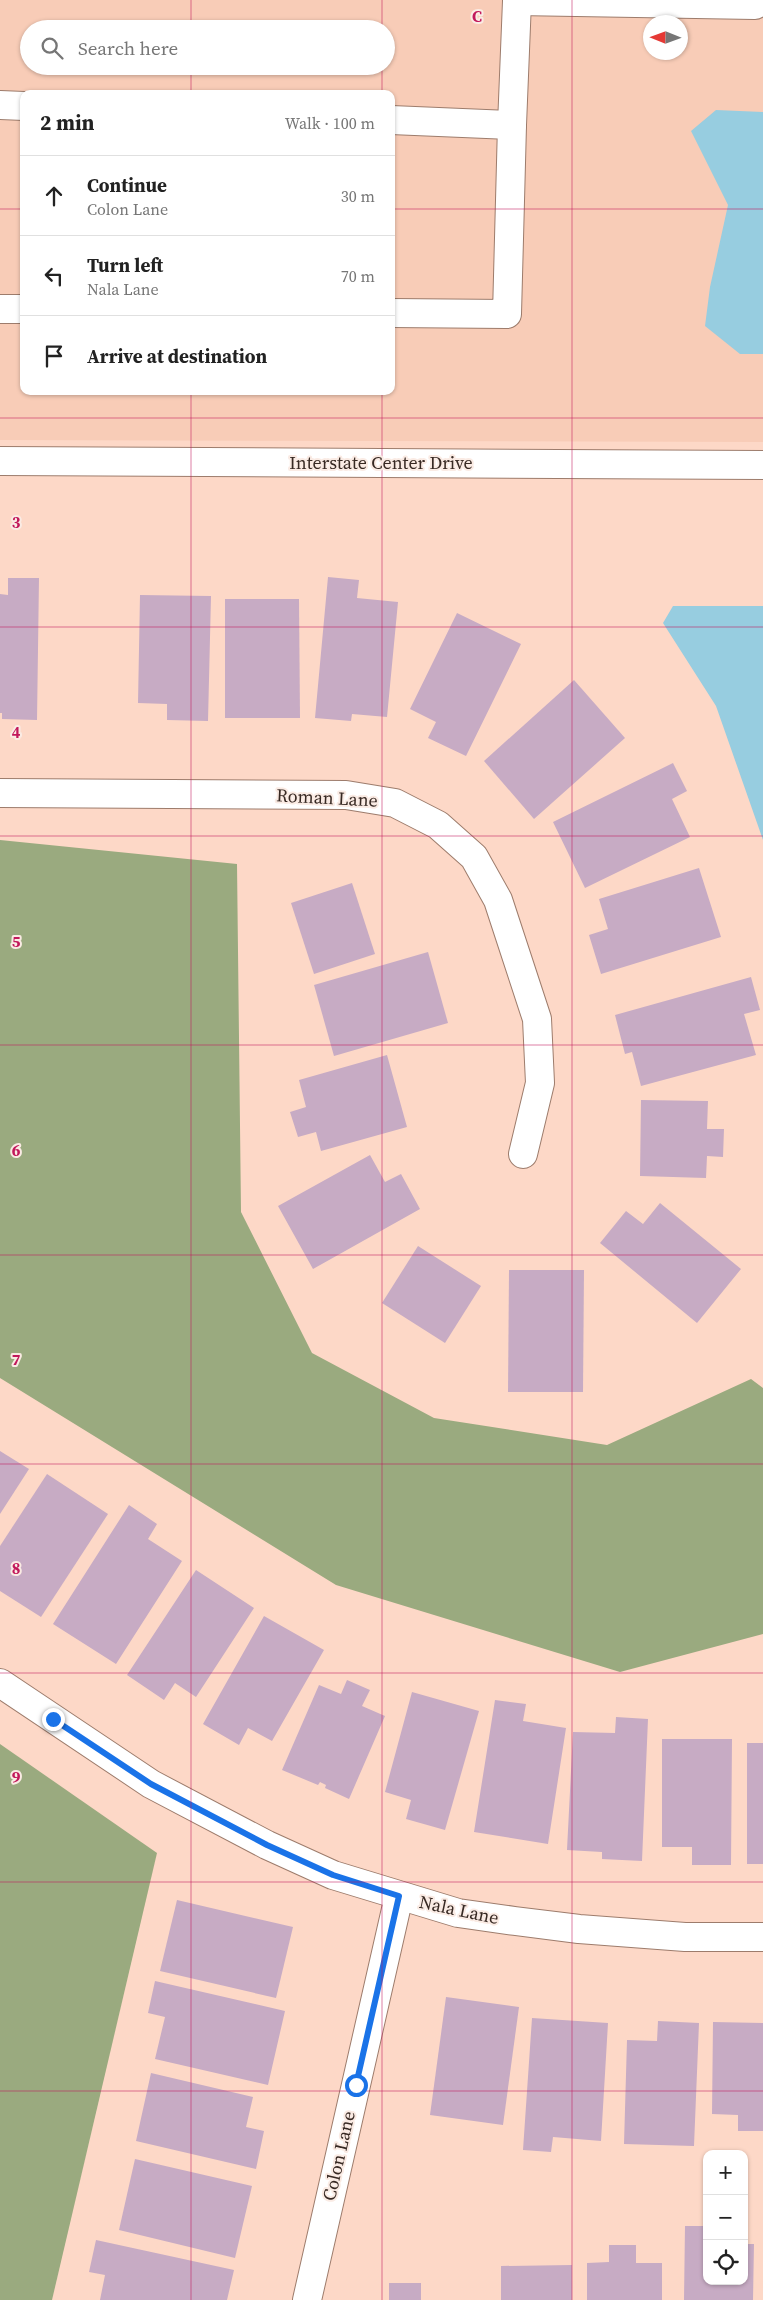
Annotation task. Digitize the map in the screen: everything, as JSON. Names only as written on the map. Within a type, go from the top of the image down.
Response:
[{"type":"street","points":[[395,313],[507,314],[517,1],[755,5],[755,0]]},
{"type":"street","points":[[0,105],[20,106]]},
{"type":"street","points":[[395,120],[512,125]]},
{"type":"street","points":[[0,309],[20,309]]},
{"type":"street","name":"Interstate Center Drive","points":[[0,461],[763,465]]},
{"type":"street","name":"Roman Lane","points":[[0,793],[346,795],[395,803],[438,824],[474,857],[498,900],[536,1019],[540,1083],[523,1154]]},
{"type":"street","name":"Nala Lane","points":[[0,1683],[151,1784],[267,1845],[333,1875],[458,1913],[579,1929],[685,1937],[763,1937]]},
{"type":"street","name":"Colon Lane","points":[[307,2300],[399,1896]]},
{"type":"shaded area","points":[[0,0],[763,0],[763,442],[0,440]]},
{"type":"green space","points":[[0,840],[237,864],[241,1212],[312,1353],[434,1418],[607,1445],[751,1379],[763,1388],[763,1634],[620,1672],[336,1585],[0,1378]]},
{"type":"green space","points":[[0,1744],[157,1853],[52,2300],[0,2300]]},
{"type":"water","points":[[716,110],[763,112],[763,354],[740,354],[705,326],[710,287],[728,205],[691,131]]},
{"type":"water","points":[[673,606],[763,606],[763,840],[716,706],[663,623]]},
{"type":"building","points":[[328,577],[359,580],[357,598],[398,602],[387,717],[352,714],[351,721],[315,718]]},
{"type":"building","points":[[8,578],[39,578],[37,720],[2,719],[2,713],[0,713],[0,594],[8,595]]},
{"type":"building","points":[[140,595],[211,596],[208,721],[167,720],[167,704],[138,703]]},
{"type":"building","points":[[225,599],[299,599],[300,718],[225,718]]},
{"type":"building","points":[[457,613],[521,644],[466,756],[428,738],[436,722],[410,709]]},
{"type":"building","points":[[574,680],[625,738],[534,819],[484,761]]},
{"type":"building","points":[[673,763],[687,791],[672,799],[690,837],[585,888],[553,822]]},
{"type":"building","points":[[699,868],[721,937],[601,974],[589,935],[608,929],[599,899]]},
{"type":"building","points":[[352,883],[375,954],[314,974],[291,903]]},
{"type":"building","points":[[428,952],[448,1023],[334,1056],[314,985]]},
{"type":"building","points":[[751,977],[760,1010],[744,1014],[756,1055],[641,1086],[632,1052],[625,1054],[615,1015]]},
{"type":"building","points":[[387,1055],[407,1127],[321,1151],[316,1132],[298,1137],[290,1112],[306,1107],[299,1080]]},
{"type":"building","points":[[641,1100],[708,1101],[707,1129],[724,1129],[723,1157],[707,1156],[706,1178],[640,1176]]},
{"type":"building","points":[[370,1155],[385,1182],[401,1174],[420,1209],[313,1269],[278,1206]]},
{"type":"building","points":[[660,1203],[741,1269],[697,1323],[600,1243],[626,1211],[643,1224]]},
{"type":"building","points":[[418,1246],[481,1286],[445,1343],[382,1303]]},
{"type":"building","points":[[509,1270],[584,1270],[583,1392],[508,1392]]},
{"type":"building","points":[[0,1451],[29,1469],[0,1514]]},
{"type":"building","points":[[47,1474],[108,1514],[41,1617],[0,1591],[0,1546]]},
{"type":"building","points":[[129,1505],[157,1524],[148,1539],[182,1561],[116,1664],[53,1624]]},
{"type":"building","points":[[196,1570],[254,1608],[196,1697],[175,1683],[164,1700],[127,1675]]},
{"type":"building","points":[[264,1616],[324,1650],[272,1741],[248,1728],[239,1745],[203,1724]]},
{"type":"building","points":[[347,1680],[370,1690],[362,1706],[385,1716],[349,1799],[325,1788],[326,1785],[320,1782],[318,1785],[282,1770],[319,1685],[341,1694]]},
{"type":"building","points":[[412,1692],[479,1711],[445,1830],[406,1819],[411,1800],[385,1792]]},
{"type":"building","points":[[495,1700],[526,1704],[523,1721],[566,1728],[548,1844],[474,1832]]},
{"type":"building","points":[[616,1717],[648,1719],[642,1861],[602,1859],[602,1852],[567,1850],[573,1732],[615,1733]]},
{"type":"building","points":[[662,1739],[732,1739],[731,1865],[692,1865],[692,1847],[662,1847]]},
{"type":"building","points":[[747,1743],[763,1743],[763,1864],[747,1864]]},
{"type":"building","points":[[177,1900],[293,1927],[276,1998],[160,1971]]},
{"type":"building","points":[[155,1981],[285,2011],[268,2085],[155,2059],[165,2017],[148,2013]]},
{"type":"building","points":[[446,1997],[519,2007],[503,2125],[430,2115]]},
{"type":"building","points":[[532,2018],[608,2023],[601,2141],[553,2137],[551,2152],[523,2150]]},
{"type":"building","points":[[658,2021],[699,2023],[694,2146],[624,2144],[627,2040],[657,2041]]},
{"type":"building","points":[[713,2022],[763,2023],[763,2131],[738,2131],[738,2115],[712,2114]]},
{"type":"building","points":[[151,2073],[253,2097],[246,2127],[264,2131],[256,2169],[136,2141]]},
{"type":"building","points":[[135,2159],[252,2186],[235,2258],[119,2230]]},
{"type":"building","points":[[685,2226],[703,2226],[703,2285],[748,2285],[748,2244],[754,2244],[753,2300],[684,2300]]},
{"type":"building","points":[[96,2240],[234,2270],[227,2300],[100,2300],[105,2275],[89,2272]]},
{"type":"building","points":[[609,2245],[636,2245],[636,2263],[662,2263],[662,2300],[587,2300],[587,2263],[609,2262]]},
{"type":"building","points":[[572,2265],[572,2300],[501,2300],[501,2266]]},
{"type":"building","points":[[389,2283],[421,2283],[421,2300],[389,2300]]},
{"type":"route","points":[[53,1719],[151,1784],[267,1845],[333,1875],[399,1896],[356,2085]]}]
